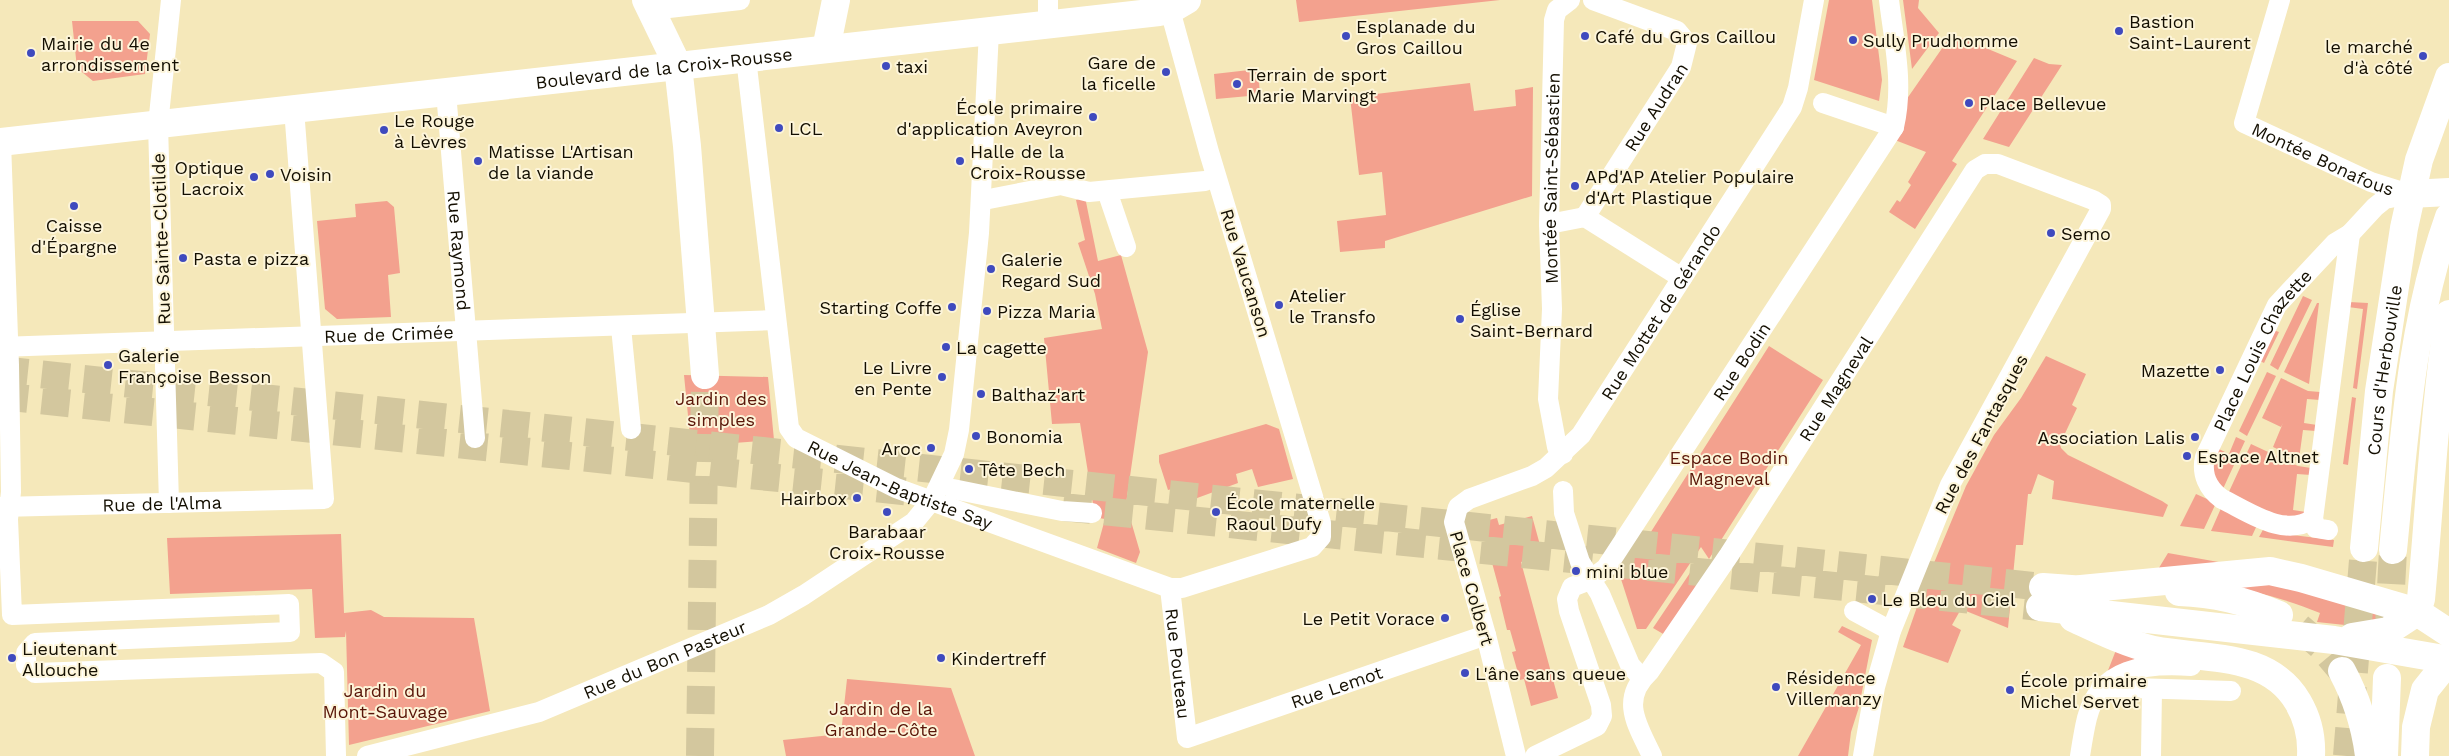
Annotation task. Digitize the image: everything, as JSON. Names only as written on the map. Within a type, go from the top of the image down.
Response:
[{"type":"main road","points":[[826,49],[836,0]]},
{"type":"main road","points":[[648,5],[678,66],[687,146],[705,375]]},
{"type":"main road","name":"Boulevard de la Croix-Rousse","points":[[0,142],[990,30],[1048,12],[1178,5]]},
{"type":"main road","name":"Cours d'Herbouville","points":[[2364,548],[2379,391],[2410,194],[2419,160],[2449,77]]},
{"type":"main road","points":[[2410,194],[2449,192]]},
{"type":"main road","name":"Cours d'Herbouville","points":[[2393,550],[2413,372],[2426,295],[2438,249],[2449,217]]},
{"type":"main road","points":[[2334,640],[2388,631],[2417,612],[2421,599],[2424,573],[2442,358],[2449,314]]},
{"type":"main road","points":[[2045,601],[2081,590],[2270,572],[2301,578],[2417,612],[2449,633]]},
{"type":"main road","points":[[2081,590],[2125,593],[2209,593],[2245,601],[2279,615]]},
{"type":"main road","points":[[2045,601],[2147,619],[2334,640],[2449,660],[2425,690],[2416,727],[2416,756]]},
{"type":"main road","points":[[2045,601],[2122,641],[2155,650],[2250,664],[2276,677],[2292,691],[2304,711],[2311,746]]},
{"type":"main road","points":[[2342,671],[2356,697],[2366,730],[2369,756]]},
{"type":"main road","points":[[2384,756],[2386,678]]},
{"type":"street","points":[[158,125],[171,0]]},
{"type":"street","points":[[648,5],[740,0]]},
{"type":"street","name":"Rue Audran","points":[[1585,217],[1681,67],[1687,43],[1676,31],[1593,0]]},
{"type":"street","name":"Rue Mottet de Gérando","points":[[1563,454],[1581,435],[1792,107],[1798,88],[1814,0]]},
{"type":"street","points":[[1823,103],[1890,132],[1897,113],[1899,77],[1889,0]]},
{"type":"street","name":"Montée Bonafous","points":[[2280,0],[2244,123],[2371,182],[2410,194]]},
{"type":"street","name":"Rue Vaucanson","points":[[1170,588],[1182,588],[1298,552],[1312,546],[1321,537],[1321,523],[1184,61],[1178,5]]},
{"type":"street","name":"Montée Saint-Sébastien","points":[[1562,6],[1549,224],[1552,309],[1548,399],[1556,442],[1563,454]]},
{"type":"street","name":"Rue du Bon Pasteur","points":[[367,756],[539,712],[770,615],[914,522],[932,500],[954,454],[959,430],[979,234],[990,30]]},
{"type":"street","name":"Rue Jean-Baptiste Say","points":[[746,58],[789,428],[796,438],[896,488],[1170,588]]},
{"type":"street","name":"Rue Raymond","points":[[446,92],[475,438]]},
{"type":"street","points":[[294,109],[312,337]]},
{"type":"street","name":"Rue Sainte-Clotilde","points":[[158,125],[169,503]]},
{"type":"street","name":"Rue Bodin","points":[[1590,580],[1606,568],[1890,132]]},
{"type":"street","points":[[0,142],[4,347],[11,483],[5,507],[12,615],[289,604],[290,632],[35,643],[26,653],[26,665],[35,673],[322,663],[334,672],[336,756]]},
{"type":"street","name":"Rue des Fantasques","points":[[1863,756],[1875,687],[1891,631],[1950,485],[2101,209],[2101,205],[2093,200],[1998,164],[1985,164],[1975,170]]},
{"type":"street","name":"Rue Magneval","points":[[1642,678],[1649,672],[1729,555],[1975,170]]},
{"type":"street","points":[[990,199],[1061,185],[1088,192],[1205,181]]},
{"type":"street","points":[[1107,191],[1126,247]]},
{"type":"street","name":"Place Louis Chazette","points":[[2350,234],[2320,524],[2282,526],[2222,499],[2213,493],[2203,466],[2205,457],[2277,305],[2335,243],[2350,234],[2385,199],[2410,194]]},
{"type":"street","points":[[1549,224],[1585,217],[1682,278]]},
{"type":"street","name":"Rue de Crimée","points":[[4,347],[685,325],[776,320]]},
{"type":"street","points":[[621,327],[631,428]]},
{"type":"street","name":"Rue de l'Alma","points":[[5,507],[324,499],[312,337]]},
{"type":"street","name":"Place Colbert","points":[[1516,756],[1486,635],[1454,522],[1458,506],[1469,499],[1532,476],[1546,468],[1563,454]]},
{"type":"street","points":[[954,489],[1062,511],[1092,513]]},
{"type":"street","points":[[1563,491],[1564,513],[1580,562],[1600,594],[1630,665],[1642,678],[1634,696],[1633,716],[1652,756]]},
{"type":"street","points":[[1535,756],[1597,726],[1602,716],[1601,705],[1569,612],[1567,599],[1572,586],[1590,580]]},
{"type":"street","name":"Rue Pouteau","points":[[1170,588],[1187,738]]},
{"type":"street","points":[[1854,611],[1891,631]]},
{"type":"street","name":"Rue Lemot","points":[[1187,738],[1486,635]]},
{"type":"street","points":[[2080,756],[2087,717],[2101,688],[2109,680],[2123,673],[2167,666],[2276,677]]},
{"type":"street","points":[[2101,688],[2231,691]]},
{"type":"street","points":[[2151,756],[2152,690]]},
{"type":"green space","points":[[1296,0],[1500,0],[1299,22]]},
{"type":"green space","points":[[1829,0],[1872,0],[1882,80],[1879,101],[1814,80]]},
{"type":"green space","points":[[1903,0],[1919,0],[1918,8],[1939,33],[1912,69]]},
{"type":"green space","points":[[72,21],[138,21],[150,34],[145,74],[93,81],[77,68]]},
{"type":"green space","points":[[1952,34],[2017,61],[1952,161],[1957,164],[1915,229],[1889,212],[1897,200],[1900,202],[1911,185],[1908,182],[1926,152],[1887,137],[1897,113]]},
{"type":"green space","points":[[2034,58],[2049,64],[2062,65],[2009,147],[1983,139]]},
{"type":"green space","name":"Terrain de sport Marie Marvingt","points":[[1258,69],[1260,95],[1216,99],[1214,74]]},
{"type":"green space","points":[[1470,83],[1474,111],[1516,106],[1515,90],[1533,87],[1532,196],[1385,241],[1385,248],[1340,252],[1337,221],[1386,215],[1382,172],[1359,175],[1350,97]]},
{"type":"green space","points":[[1085,197],[1098,261],[1121,255],[1148,352],[1126,504],[1140,552],[1136,563],[1097,548],[1105,519],[1093,517],[1094,510],[1080,423],[1052,424],[1044,338],[1102,329],[1095,294],[1078,243],[1085,240],[1076,200]]},
{"type":"green space","points":[[387,201],[394,207],[400,273],[388,275],[391,317],[337,319],[325,309],[317,221],[356,217],[355,204]]},
{"type":"green space","points":[[2303,296],[2312,300],[2278,370],[2270,365]]},
{"type":"green space","points":[[2349,302],[2368,303],[2357,389],[2353,388],[2363,309],[2348,307]]},
{"type":"green space","points":[[2317,303],[2319,303],[2309,384],[2284,372]]},
{"type":"green space","points":[[2273,330],[2279,332],[2264,363],[2258,360]]},
{"type":"green space","name":"Espace Bodin Magneval","points":[[1769,346],[1823,380],[1709,559],[1701,547],[1646,629],[1637,629],[1621,579]]},
{"type":"green space","points":[[2046,356],[2086,374],[2072,405],[2077,408],[2060,444],[2061,448],[2068,455],[2168,505],[2163,517],[2052,499],[2054,481],[2038,474],[2031,494],[2028,494],[2023,545],[2016,545],[2008,628],[1961,609],[1952,625],[1961,630],[1948,663],[1903,647],[1924,587],[1966,486],[1994,435],[2021,398]]},
{"type":"green space","points":[[2267,372],[2276,376],[2247,436],[2239,431]]},
{"type":"green space","name":"Jardin des simples","points":[[684,375],[768,377],[774,440],[734,443],[733,441],[682,443],[681,437],[690,436]]},
{"type":"green space","points":[[2281,378],[2308,391],[2320,392],[2320,400],[2307,399],[2304,423],[2317,425],[2316,431],[2303,430],[2299,459],[2273,447],[2283,423],[2281,427],[2262,418]]},
{"type":"green space","points":[[2352,397],[2356,398],[2348,465],[2343,464]]},
{"type":"green space","points":[[1266,424],[1279,429],[1293,479],[1258,487],[1252,469],[1236,474],[1238,483],[1189,501],[1175,488],[1168,490],[1159,462],[1159,455]]},
{"type":"green space","points":[[2236,437],[2245,441],[2222,491],[2211,471],[2217,448],[2229,454]]},
{"type":"green space","points":[[2251,444],[2298,466],[2311,468],[2311,475],[2297,474],[2293,510],[2306,512],[2291,520],[2227,496]]},
{"type":"green space","points":[[2196,494],[2216,503],[2204,529],[2180,526]]},
{"type":"green space","points":[[2222,506],[2258,523],[2252,536],[2211,531]]},
{"type":"green space","points":[[1532,516],[1543,556],[1521,562],[1558,698],[1531,706],[1524,679],[1520,680],[1512,652],[1516,651],[1510,630],[1507,630],[1499,597],[1501,596],[1481,522],[1497,518],[1499,525]]},
{"type":"green space","points":[[2265,526],[2284,534],[2334,540],[2333,547],[2259,537]]},
{"type":"green space","name":"Jardin du Mont-Sauvage","points":[[341,534],[344,613],[371,610],[384,617],[474,618],[490,711],[349,745],[346,631],[345,637],[315,638],[312,589],[170,594],[167,538]]},
{"type":"green space","points":[[2168,553],[2224,563],[2154,576]]},
{"type":"green space","points":[[1696,564],[1705,564],[1709,567],[1665,635],[1653,628]]},
{"type":"green space","points":[[2267,582],[2391,618],[2373,628],[2317,622],[2320,613],[2294,603],[2216,585]]},
{"type":"green space","points":[[1842,626],[1872,640],[1859,707],[1851,732],[1848,756],[1798,756],[1861,645],[1838,632]]},
{"type":"green space","points":[[2118,645],[2168,656],[2107,673]]},
{"type":"green space","name":"Jardin de la Grande-Côte","points":[[847,679],[951,688],[975,756],[786,756],[783,740],[841,734]]},
{"type":"pier","points":[[2449,500],[2449,710],[2440,756],[2435,756],[2446,510]]},
{"type":"tunnel","points":[[0,370],[2043,587]]},
{"type":"tunnel","points":[[700,756],[705,375]]},
{"type":"tunnel","points":[[0,396],[911,492]]},
{"type":"tunnel","points":[[1063,507],[2040,607]]},
{"type":"tunnel","points":[[2347,756],[2364,548]]},
{"type":"tunnel","points":[[2389,626],[2393,550]]},
{"type":"tunnel","points":[[2299,627],[2321,646],[2342,671]]},
{"type":"place","name":"Bastion Saint-Laurent","points":[[2119,31]]},
{"type":"place","name":"Esplanade du Gros Caillou","points":[[1346,36]]},
{"type":"place","name":"Café du Gros Caillou","points":[[1585,36]]},
{"type":"place","name":"Sully Prudhomme","points":[[1853,40]]},
{"type":"place","name":"Mairie du 4e arrondissement","points":[[31,53]]},
{"type":"place","name":"le marché d'à côté","points":[[2423,56]]},
{"type":"place","name":"taxi","points":[[886,66]]},
{"type":"place","name":"Gare de la ficelle","points":[[1166,72]]},
{"type":"place","name":"Terrain de sport Marie Marvingt","points":[[1237,84]]},
{"type":"place","name":"Place Bellevue","points":[[1969,103]]},
{"type":"place","name":"École primaire d'application Aveyron","points":[[1093,117]]},
{"type":"place","name":"LCL","points":[[779,128]]},
{"type":"place","name":"Le Rouge à Lèvres","points":[[384,130]]},
{"type":"place","name":"Matisse L'Artisan de la viande","points":[[478,161]]},
{"type":"place","name":"Halle de la Croix-Rousse","points":[[960,161]]},
{"type":"place","name":"Voisin","points":[[270,174]]},
{"type":"place","name":"Optique Lacroix","points":[[254,177]]},
{"type":"place","name":"APd'AP Atelier Populaire d'Art Plastique","points":[[1575,186]]},
{"type":"place","name":"Caisse d'Épargne","points":[[74,206]]},
{"type":"place","name":"Semo","points":[[2051,233]]},
{"type":"place","name":"Pasta e pizza","points":[[183,258]]},
{"type":"place","name":"Galerie Regard Sud","points":[[991,269]]},
{"type":"place","name":"Atelier le Transfo","points":[[1279,305]]},
{"type":"place","name":"Starting Coffe","points":[[952,307]]},
{"type":"place","name":"Pizza Maria","points":[[987,311]]},
{"type":"place","name":"Église Saint-Bernard","points":[[1460,319]]},
{"type":"place","name":"La cagette","points":[[946,347]]},
{"type":"place","name":"Galerie Françoise Besson","points":[[108,365]]},
{"type":"place","name":"Mazette","points":[[2220,370]]},
{"type":"place","name":"Le Livre en Pente","points":[[942,377]]},
{"type":"place","name":"Balthaz'art","points":[[981,394]]},
{"type":"place","name":"Bonomia","points":[[976,436]]},
{"type":"place","name":"Association Lalis","points":[[2195,437]]},
{"type":"place","name":"Aroc","points":[[931,448]]},
{"type":"place","name":"Espace Altnet","points":[[2187,456]]},
{"type":"place","name":"Tête Bech","points":[[969,469]]},
{"type":"place","name":"Hairbox","points":[[857,498]]},
{"type":"place","name":"Barabaar Croix-Rousse","points":[[887,512]]},
{"type":"place","name":"École maternelle Raoul Dufy","points":[[1216,512]]},
{"type":"place","name":"mini blue","points":[[1576,571]]},
{"type":"place","name":"Le Bleu du Ciel","points":[[1872,599]]},
{"type":"place","name":"Le Petit Vorace","points":[[1445,618]]},
{"type":"place","name":"Lieutenant Allouche","points":[[12,658]]},
{"type":"place","name":"Kindertreff","points":[[941,658]]},
{"type":"place","name":"L'âne sans queue","points":[[1465,673]]},
{"type":"place","name":"Résidence Villemanzy","points":[[1776,687]]},
{"type":"place","name":"École primaire Michel Servet","points":[[2010,690]]}]
